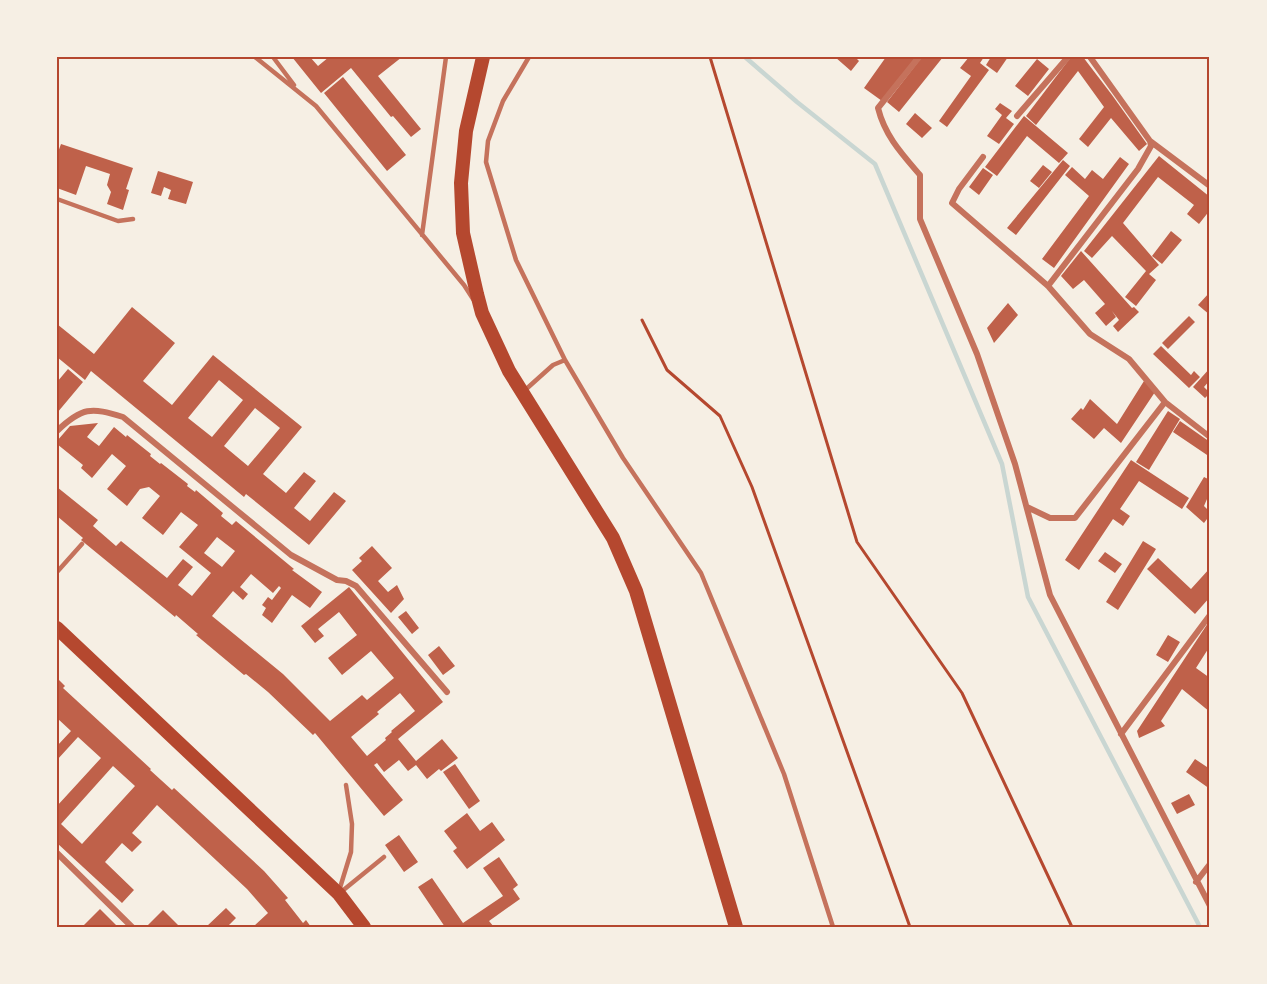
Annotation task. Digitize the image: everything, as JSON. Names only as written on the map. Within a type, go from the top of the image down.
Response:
[{"type":"main road","points":[[483,57],[466,131],[461,183],[463,233],[483,313],[509,371],[613,538],[636,591],[736,927]]},
{"type":"main road","points":[[57,628],[339,894],[364,927]]},
{"type":"street","points":[[919,57],[878,108],[882,125],[892,143],[920,176],[920,219],[977,354],[1015,464],[1050,595],[1120,735],[1210,906]]},
{"type":"street","points":[[1017,116],[1068,57]]},
{"type":"street","points":[[1090,57],[1150,141],[1210,186]]},
{"type":"street","points":[[1048,286],[1138,169],[1149,152],[1150,141]]},
{"type":"street","points":[[984,156],[959,189],[952,203],[1048,286],[1090,334],[1129,359],[1165,402],[1210,437]]},
{"type":"street","points":[[1027,507],[1050,518],[1075,518],[1165,402]]},
{"type":"street","points":[[57,431],[73,416],[98,409],[123,417],[291,555],[337,580],[346,580],[356,586],[447,692]]},
{"type":"street","points":[[1120,735],[1210,615]]},
{"type":"street","points":[[57,853],[132,927]]},
{"type":"street","points":[[1196,882],[1210,864]]},
{"type":"lane","points":[[255,57],[316,106],[464,285],[483,313]]},
{"type":"lane","points":[[273,57],[300,92]]},
{"type":"lane","points":[[422,235],[446,57]]},
{"type":"lane","points":[[529,57],[503,101],[488,141],[486,162],[516,260],[564,360],[623,458],[701,573],[784,774],[833,927]]},
{"type":"lane","points":[[57,200],[118,221],[133,219]]},
{"type":"lane","points":[[522,393],[553,365],[564,360]]},
{"type":"lane","points":[[57,572],[82,543]]},
{"type":"lane","points":[[339,894],[351,852],[352,824],[346,785]]},
{"type":"lane","points":[[339,894],[384,857]]},
{"type":"path","points":[[710,57],[857,542],[962,693],[1072,927]]},
{"type":"path","points":[[642,320],[667,370],[720,416],[752,487],[910,927]]},
{"type":"building","points":[[292,57],[310,57],[318,66],[329,57],[402,57],[378,76],[421,129],[411,137],[393,116],[391,117],[351,68],[321,93]]},
{"type":"building","points":[[835,57],[855,57],[859,61],[851,71]]},
{"type":"building","points":[[886,57],[916,57],[882,101],[864,88]]},
{"type":"building","points":[[922,57],[943,57],[899,112],[887,102]]},
{"type":"building","points":[[969,57],[984,57],[980,63],[989,70],[947,127],[939,121],[971,76],[960,68]]},
{"type":"building","points":[[991,57],[1008,57],[997,73],[986,65]]},
{"type":"building","points":[[1071,57],[1083,57],[1112,95],[1147,144],[1139,151],[1111,118],[1088,147],[1079,139],[1104,107],[1078,71],[1036,125],[1026,116]]},
{"type":"building","points":[[1037,59],[1049,69],[1028,96],[1015,86]]},
{"type":"building","points":[[343,77],[406,155],[387,171],[324,93]]},
{"type":"building","points":[[1000,103],[1012,111],[1006,118],[1014,124],[999,144],[987,136],[1002,115],[995,109]]},
{"type":"building","points":[[915,113],[932,128],[922,138],[906,124]]},
{"type":"building","points":[[1024,116],[1068,153],[1059,163],[1027,136],[997,176],[985,167]]},
{"type":"building","points":[[61,144],[133,168],[126,189],[129,190],[123,210],[107,204],[111,192],[107,185],[110,174],[86,166],[76,195],[57,188],[57,155]]},
{"type":"building","points":[[1159,156],[1210,197],[1210,210],[1199,224],[1187,214],[1194,205],[1158,177],[1123,223],[1159,265],[1149,274],[1156,280],[1136,306],[1125,297],[1146,271],[1112,236],[1092,258],[1084,251]]},
{"type":"building","points":[[1120,157],[1129,164],[1054,268],[1042,259],[1089,196],[1065,175],[1072,167],[1085,179],[1092,170],[1103,179]]},
{"type":"building","points":[[1063,160],[1070,166],[1016,235],[1007,228]]},
{"type":"building","points":[[1043,165],[1052,172],[1039,188],[1030,181]]},
{"type":"building","points":[[983,168],[993,175],[979,195],[969,187]]},
{"type":"building","points":[[158,171],[193,182],[186,204],[168,199],[171,190],[164,187],[161,196],[151,193]]},
{"type":"building","points":[[1171,231],[1182,240],[1162,264],[1152,256]]},
{"type":"building","points":[[1081,251],[1132,308],[1134,307],[1139,312],[1118,332],[1113,326],[1119,320],[1112,311],[1116,317],[1106,326],[1095,313],[1105,304],[1084,280],[1073,289],[1061,276]]},
{"type":"building","points":[[1210,292],[1210,315],[1198,305]]},
{"type":"building","points":[[1008,303],[1018,315],[994,343],[987,328]]},
{"type":"building","points":[[132,307],[175,343],[143,381],[172,405],[213,355],[302,427],[263,474],[286,493],[304,472],[316,481],[294,508],[310,521],[334,492],[346,501],[309,545],[246,494],[244,497],[91,371],[85,380],[57,357],[57,324],[94,354]],"holes":[[[219,380],[243,400],[212,437],[188,418]],[[255,408],[280,428],[248,466],[224,446]]]},
{"type":"building","points":[[1189,316],[1195,322],[1168,349],[1162,343]]},
{"type":"building","points":[[1161,346],[1191,375],[1194,371],[1200,377],[1189,388],[1153,354]]},
{"type":"building","points":[[1210,368],[1210,380],[1204,387],[1210,393],[1205,398],[1193,387]]},
{"type":"building","points":[[68,369],[83,382],[57,413],[57,382]]},
{"type":"building","points":[[1144,381],[1155,392],[1121,443],[1104,428],[1094,439],[1071,419],[1081,408],[1083,410],[1090,399],[1117,424]]},
{"type":"building","points":[[1168,411],[1180,419],[1149,470],[1136,462]]},
{"type":"building","points":[[1180,421],[1210,442],[1210,457],[1173,432]]},
{"type":"building","points":[[98,423],[87,437],[99,446],[114,427],[126,437],[127,435],[223,513],[221,516],[232,525],[236,521],[294,569],[292,570],[322,592],[310,608],[292,595],[272,623],[262,615],[266,608],[262,605],[268,597],[272,600],[281,588],[279,586],[273,593],[251,574],[240,587],[248,594],[243,600],[233,591],[212,616],[283,674],[330,721],[362,695],[367,700],[394,678],[371,651],[342,675],[328,658],[357,635],[339,612],[318,629],[324,636],[315,643],[301,626],[349,587],[443,702],[398,739],[416,761],[442,739],[458,758],[427,779],[416,765],[408,771],[399,760],[384,772],[377,763],[374,765],[403,800],[384,816],[315,733],[313,735],[268,692],[246,674],[244,675],[176,615],[175,617],[81,540],[83,538],[57,516],[57,487],[98,520],[93,526],[116,546],[121,541],[167,578],[183,559],[193,567],[178,585],[192,596],[211,573],[179,547],[198,525],[181,512],[163,535],[142,518],[160,496],[149,487],[140,489],[127,506],[107,489],[126,466],[112,454],[92,478],[81,468],[83,465],[57,444],[70,426]],"holes":[[[217,537],[235,551],[222,567],[204,553]],[[400,693],[415,711],[391,731],[385,738],[386,740],[367,756],[351,737]]]},
{"type":"building","points":[[1131,460],[1189,498],[1182,509],[1139,481],[1120,509],[1130,516],[1123,526],[1113,519],[1079,570],[1065,560]]},
{"type":"building","points":[[1204,477],[1210,480],[1210,492],[1204,506],[1210,515],[1204,523],[1186,507]]},
{"type":"building","points":[[1143,541],[1156,549],[1118,610],[1106,602]]},
{"type":"building","points":[[372,546],[392,568],[378,581],[388,592],[397,585],[404,599],[391,613],[352,570],[362,561],[359,558]]},
{"type":"building","points":[[1105,552],[1122,564],[1115,573],[1098,561]]},
{"type":"building","points":[[1158,558],[1191,589],[1210,568],[1210,597],[1195,614],[1147,569]]},
{"type":"building","points":[[406,611],[419,628],[412,634],[398,617]]},
{"type":"building","points":[[1210,620],[1210,646],[1196,668],[1210,678],[1210,712],[1182,689],[1161,721],[1165,726],[1139,738],[1137,731]]},
{"type":"building","points":[[1168,635],[1180,642],[1168,662],[1156,655]]},
{"type":"building","points":[[439,646],[455,666],[443,675],[428,655]]},
{"type":"building","points":[[57,678],[65,686],[63,688],[150,770],[172,790],[174,788],[264,871],[288,898],[285,900],[303,923],[306,920],[311,927],[253,927],[268,913],[247,889],[157,805],[132,833],[142,842],[132,852],[122,843],[105,862],[134,890],[122,903],[57,843],[57,806],[101,758],[78,737],[57,760],[57,746],[71,731],[57,718]],"holes":[[[113,766],[135,786],[82,844],[61,824]]]},
{"type":"building","points":[[1195,759],[1210,769],[1210,789],[1186,772]]},
{"type":"building","points":[[455,764],[480,801],[469,809],[443,772]]},
{"type":"building","points":[[1189,794],[1195,805],[1177,814],[1171,803]]},
{"type":"building","points":[[467,813],[480,831],[492,822],[505,840],[467,869],[453,851],[457,848],[444,831]]},
{"type":"building","points":[[399,835],[418,862],[404,872],[385,845]]},
{"type":"building","points":[[499,857],[518,885],[513,889],[520,899],[489,921],[494,927],[445,927],[418,887],[432,878],[463,923],[503,896],[483,868]]},
{"type":"building","points":[[226,908],[236,918],[227,927],[206,927]]},
{"type":"building","points":[[100,909],[118,927],[82,927]]},
{"type":"building","points":[[163,910],[180,927],[146,927]]},
{"type":"waterway","points":[[745,57],[875,164],[1002,464],[1028,597],[1200,927]]}]
